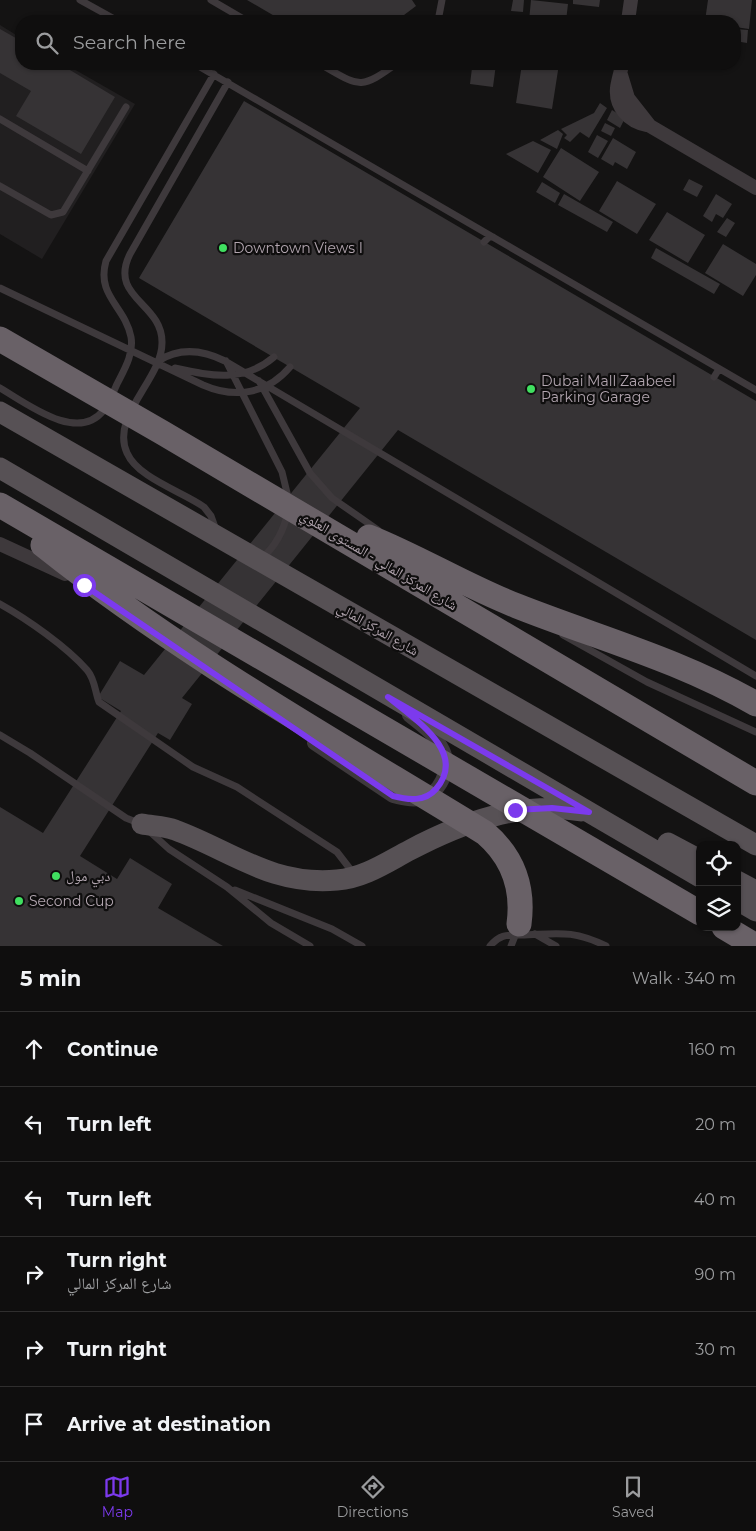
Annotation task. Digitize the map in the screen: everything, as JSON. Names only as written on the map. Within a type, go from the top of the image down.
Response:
[{"type":"highway","name":"شارع المركز المالي - المستوى العلوي","points":[[0,339],[756,783]]},
{"type":"highway","points":[[0,506],[696,911]]},
{"type":"highway","points":[[0,506],[67,564],[205,661],[485,833],[502,850],[514,870],[520,892],[514,940]]},
{"type":"highway","points":[[315,523],[337,527],[379,542],[487,594],[545,617],[662,658],[719,684],[756,704]]},
{"type":"highway","points":[[731,931],[756,946]]},
{"type":"main road","name":"شارع المركز المالي","points":[[0,412],[756,845]]},
{"type":"main road","points":[[0,468],[388,697],[696,875]]},
{"type":"main road","points":[[142,824],[174,830],[236,860],[276,876],[336,880],[356,877],[444,832],[497,814],[534,808],[589,812]]},
{"type":"main road","points":[[627,834],[661,840],[696,858]]},
{"type":"main road","points":[[741,883],[756,891]]},
{"type":"main road","points":[[741,902],[756,911]]},
{"type":"street","points":[[629,15],[631,0]]},
{"type":"street","points":[[621,70],[631,103],[650,126],[756,188]]},
{"type":"street","points":[[0,544],[36,559],[84,585],[380,788],[407,800],[422,798],[434,792],[443,780],[446,766],[444,752],[437,740],[388,697]]},
{"type":"lane","points":[[80,0],[107,15]]},
{"type":"lane","points":[[211,0],[237,15]]},
{"type":"lane","points":[[439,15],[442,0]]},
{"type":"lane","points":[[206,70],[756,390]]},
{"type":"lane","points":[[331,70],[349,80],[363,84],[375,79],[388,70]]},
{"type":"lane","points":[[0,388],[62,422],[83,422],[102,413],[128,362],[132,340],[127,324],[110,298],[104,284],[106,260],[214,74]]},
{"type":"lane","points":[[161,363],[161,332],[153,315],[131,294],[126,283],[126,262],[228,82]]},
{"type":"lane","points":[[0,186],[47,213],[55,215],[65,209],[126,108]]},
{"type":"lane","points":[[0,119],[88,171]]},
{"type":"lane","points":[[484,242],[489,237],[493,237]]},
{"type":"lane","points":[[0,288],[161,363],[203,385],[230,393],[250,392],[268,386],[290,367]]},
{"type":"lane","points":[[217,538],[211,516],[204,507],[142,471],[132,462],[126,451],[123,438],[125,425],[166,356],[186,351],[206,353],[226,360],[756,676]]},
{"type":"lane","points":[[161,363],[204,375],[226,377],[256,370],[274,357]]},
{"type":"lane","points":[[226,360],[282,472],[289,496],[289,509],[282,532],[272,548],[258,561]]},
{"type":"lane","points":[[714,377],[719,369]]},
{"type":"lane","points":[[259,381],[301,460],[332,498],[378,530],[550,628]]},
{"type":"lane","points":[[0,604],[46,634],[88,670],[99,702],[193,767],[237,787],[337,852],[356,877]]},
{"type":"lane","points":[[559,632],[647,682],[756,732]]},
{"type":"lane","points":[[0,735],[126,818],[142,824],[169,849],[227,887],[271,923],[310,946]]},
{"type":"lane","points":[[227,887],[332,929],[362,946]]},
{"type":"lane","points":[[490,946],[502,935],[558,932],[574,934],[606,946]]},
{"type":"lane","points":[[514,940],[556,946]]},
{"type":"shaded area","points":[[0,25],[15,34],[15,70],[76,70],[135,104],[42,259],[0,234]]},
{"type":"building","points":[[247,0],[412,0],[416,6],[404,15],[273,15]]},
{"type":"building","points":[[513,0],[524,0],[523,12],[511,11]]},
{"type":"building","points":[[531,0],[568,4],[567,15],[530,15]]},
{"type":"building","points":[[573,0],[600,0],[599,7],[573,4]]},
{"type":"building","points":[[708,0],[752,0],[749,29],[741,28],[741,15],[706,15]]},
{"type":"building","points":[[0,29],[15,38],[15,70],[70,70],[115,97],[81,154],[16,116],[31,91],[0,73]]},
{"type":"building","points":[[741,29],[748,30],[747,43],[741,42]]},
{"type":"building","points":[[472,70],[495,70],[493,87],[470,84]]},
{"type":"building","points":[[521,70],[558,70],[552,109],[516,103]]},
{"type":"building","name":"Dubai Mall Zaabeel Parking Garage","points":[[244,101],[756,401],[756,640],[398,430],[182,698],[192,704],[170,740],[158,733],[80,856],[117,879],[130,858],[172,884],[158,908],[223,946],[0,946],[0,807],[43,833],[121,711],[98,697],[120,661],[144,675],[360,408],[139,278]]},
{"type":"building","points":[[600,103],[607,108],[589,138],[580,132],[570,142],[564,138],[567,135],[561,129],[594,113]]},
{"type":"building","points":[[612,110],[625,118],[620,128],[607,120]]},
{"type":"building","points":[[605,123],[615,128],[611,136],[601,131]]},
{"type":"building","points":[[558,130],[563,134],[557,149],[540,140]]},
{"type":"building","points":[[597,135],[608,141],[598,158],[588,152]]},
{"type":"building","points":[[613,138],[636,152],[627,169],[615,162],[613,166],[601,159]]},
{"type":"building","points":[[533,141],[551,150],[538,173],[506,154]]},
{"type":"building","points":[[561,148],[599,172],[580,201],[543,177]]},
{"type":"building","points":[[689,179],[703,186],[697,197],[683,190]]},
{"type":"building","points":[[617,181],[656,204],[637,234],[599,211]]},
{"type":"building","points":[[542,182],[560,193],[555,203],[536,192]]},
{"type":"building","points":[[564,194],[613,222],[607,232],[558,205]]},
{"type":"building","points":[[716,194],[732,204],[723,218],[716,214],[712,222],[703,216]]},
{"type":"building","points":[[667,212],[705,235],[688,263],[649,240]]},
{"type":"building","points":[[727,218],[735,223],[726,237],[717,232]]},
{"type":"building","points":[[723,244],[756,264],[756,275],[743,296],[705,273]]},
{"type":"building","points":[[656,248],[720,284],[714,294],[651,258]]},
{"type":"place","name":"Downtown Views I","points":[[223,248]]},
{"type":"place","name":"Dubai Mall Zaabeel Parking Garage","points":[[531,389]]},
{"type":"place","name":"دبي مول","points":[[56,876]]},
{"type":"place","name":"Second Cup","points":[[19,901]]},
{"type":"route","points":[[84,585],[393,796],[407,800],[422,798],[434,792],[443,780],[446,766],[444,752],[437,740],[388,697],[589,812],[552,808],[515,810]]}]
